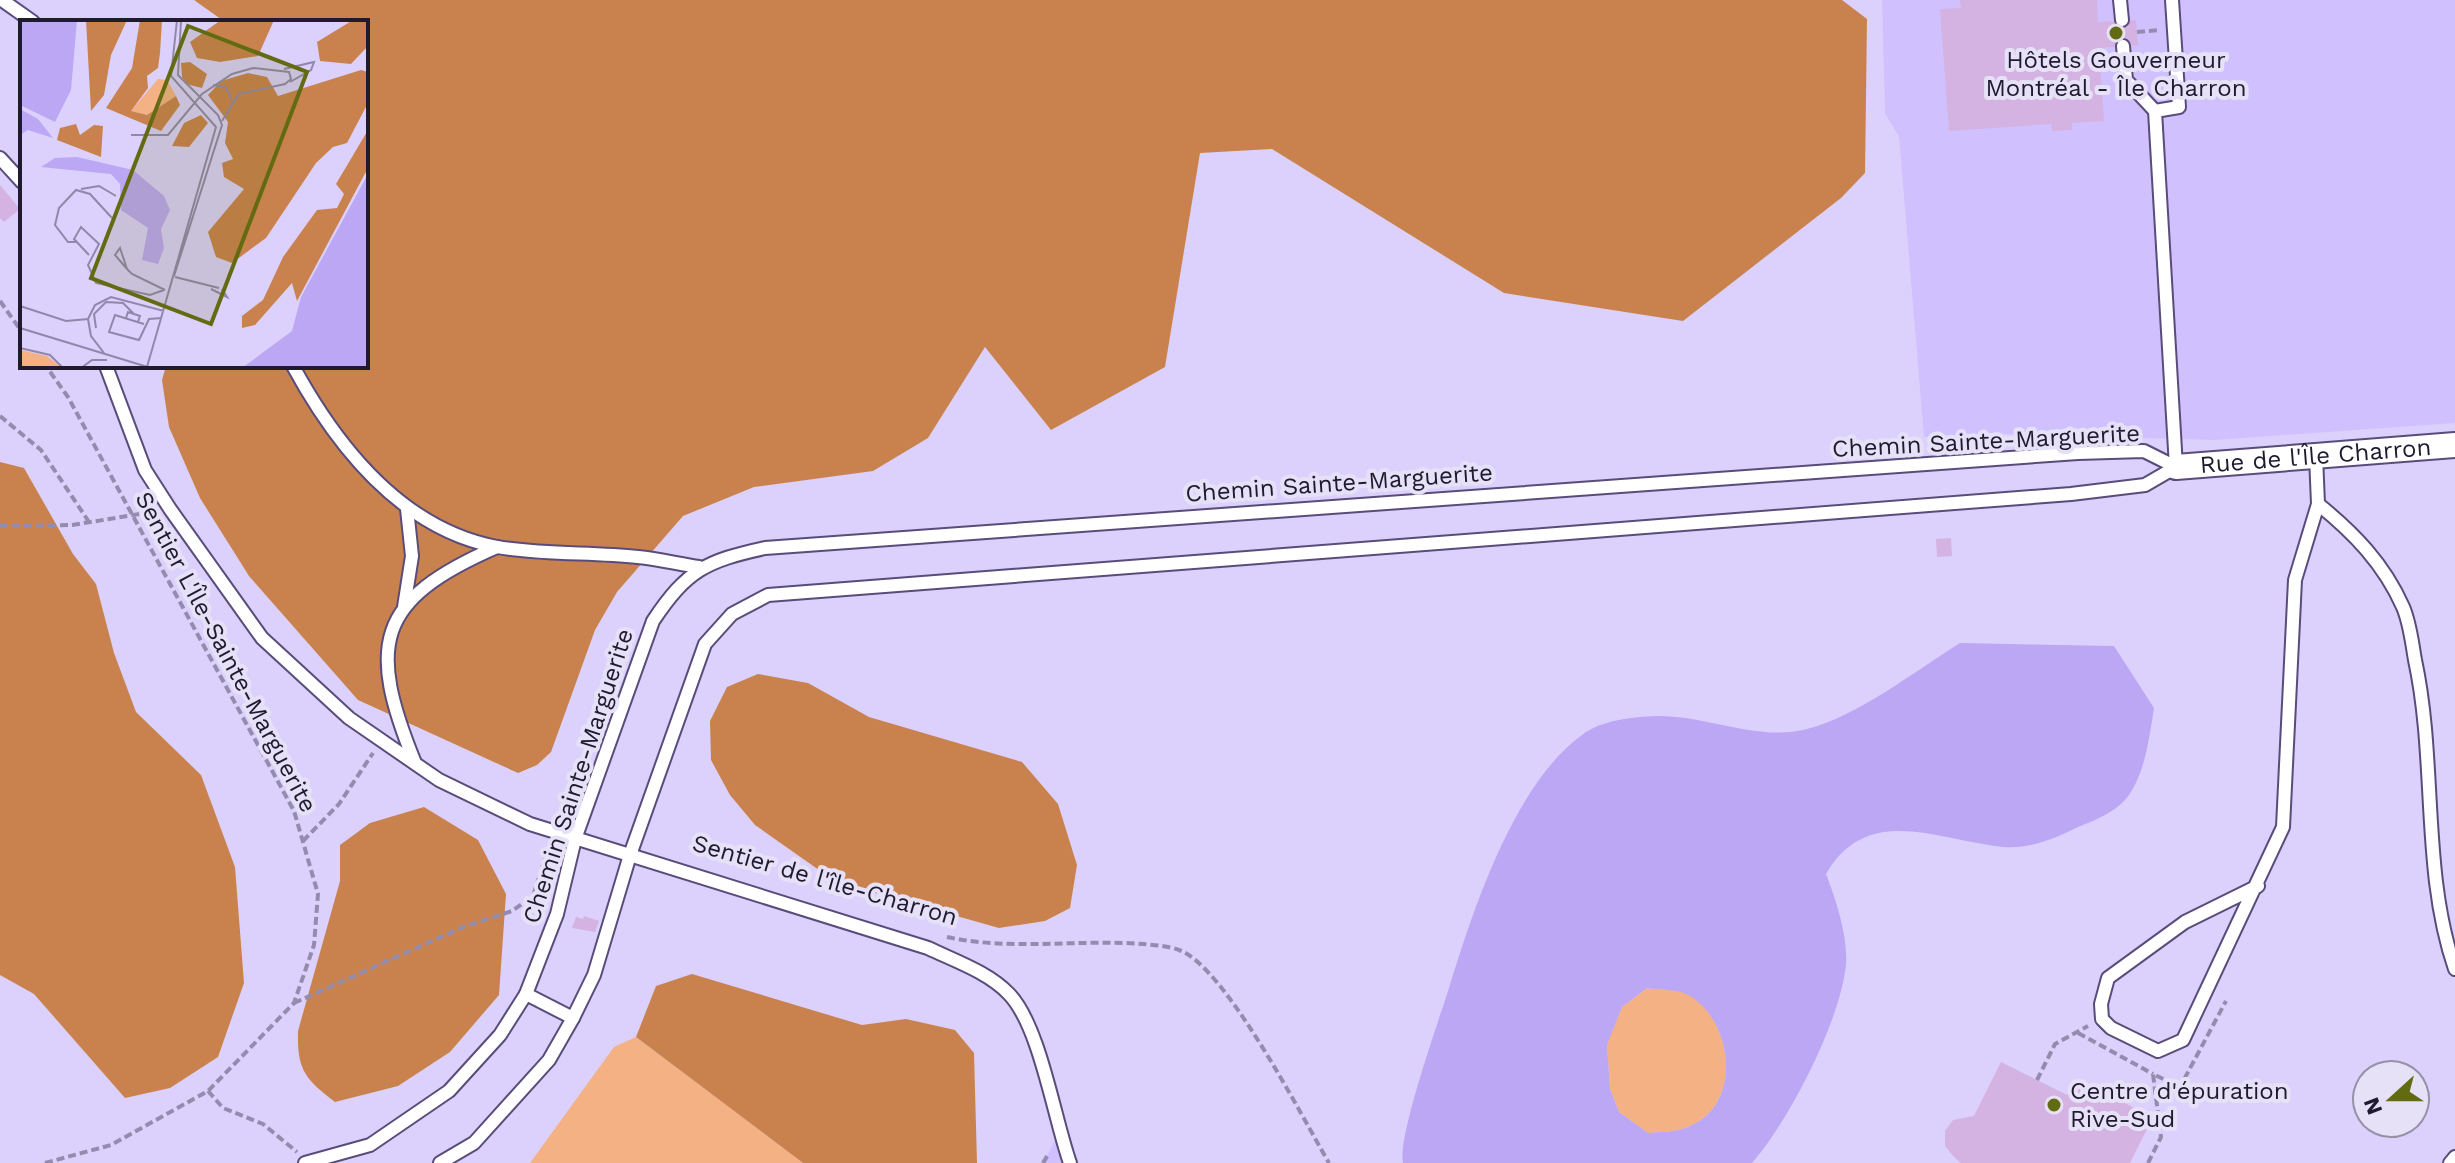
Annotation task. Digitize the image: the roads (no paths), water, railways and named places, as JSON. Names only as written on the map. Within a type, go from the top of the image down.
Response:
[{"type":"street","name":"Rue de l'Île Charron","points":[[2176,467],[2455,445]]},
{"type":"lane","points":[[2,0],[30,20]]},
{"type":"lane","points":[[2120,0],[2122,20]]},
{"type":"lane","points":[[2155,111],[2179,107],[2172,0]]},
{"type":"lane","points":[[2123,46],[2126,80],[2155,111],[2176,467]]},
{"type":"lane","points":[[0,158],[20,180]]},
{"type":"lane","points":[[107,368],[145,470],[170,509],[262,638],[349,718],[439,780],[530,824],[928,948],[990,979],[1010,995],[1029,1024],[1070,1163]]},
{"type":"lane","points":[[294,368],[309,396],[368,473],[407,509],[449,533],[497,547],[639,557],[699,567]]},
{"type":"lane","name":"Chemin Sainte-Marguerite","points":[[307,1163],[370,1145],[449,1091],[500,1035],[526,994],[557,914],[575,839],[653,621],[669,597],[699,567],[765,548],[1935,461],[2144,451],[2176,467]]},
{"type":"lane","points":[[2258,886],[2185,922],[2108,978],[2101,1004],[2102,1019],[2111,1028],[2158,1051],[2183,1040],[2258,886],[2283,827],[2295,580],[2318,504],[2316,456]]},
{"type":"lane","name":"Chemin Sainte-Marguerite","points":[[440,1163],[474,1143],[549,1060],[594,975],[630,855],[705,644],[732,614],[768,595],[2071,494],[2145,485],[2176,467]]},
{"type":"lane","points":[[2318,504],[2357,536],[2381,568],[2404,609],[2422,690],[2438,903],[2455,969]]},
{"type":"lane","points":[[407,509],[412,556],[404,607],[388,642],[387,681],[415,764]]},
{"type":"lane","points":[[404,607],[429,582],[456,564],[497,547]]},
{"type":"lane","points":[[526,994],[573,1018]]},
{"type":"lane","points":[[2450,1163],[2455,1157]]},
{"type":"place","name":"Hôtels Gouverneur Montréal - Île Charron","points":[[2116,33]]},
{"type":"place","name":"Centre d'épuration Rive-Sud","points":[[2054,1105]]}]
